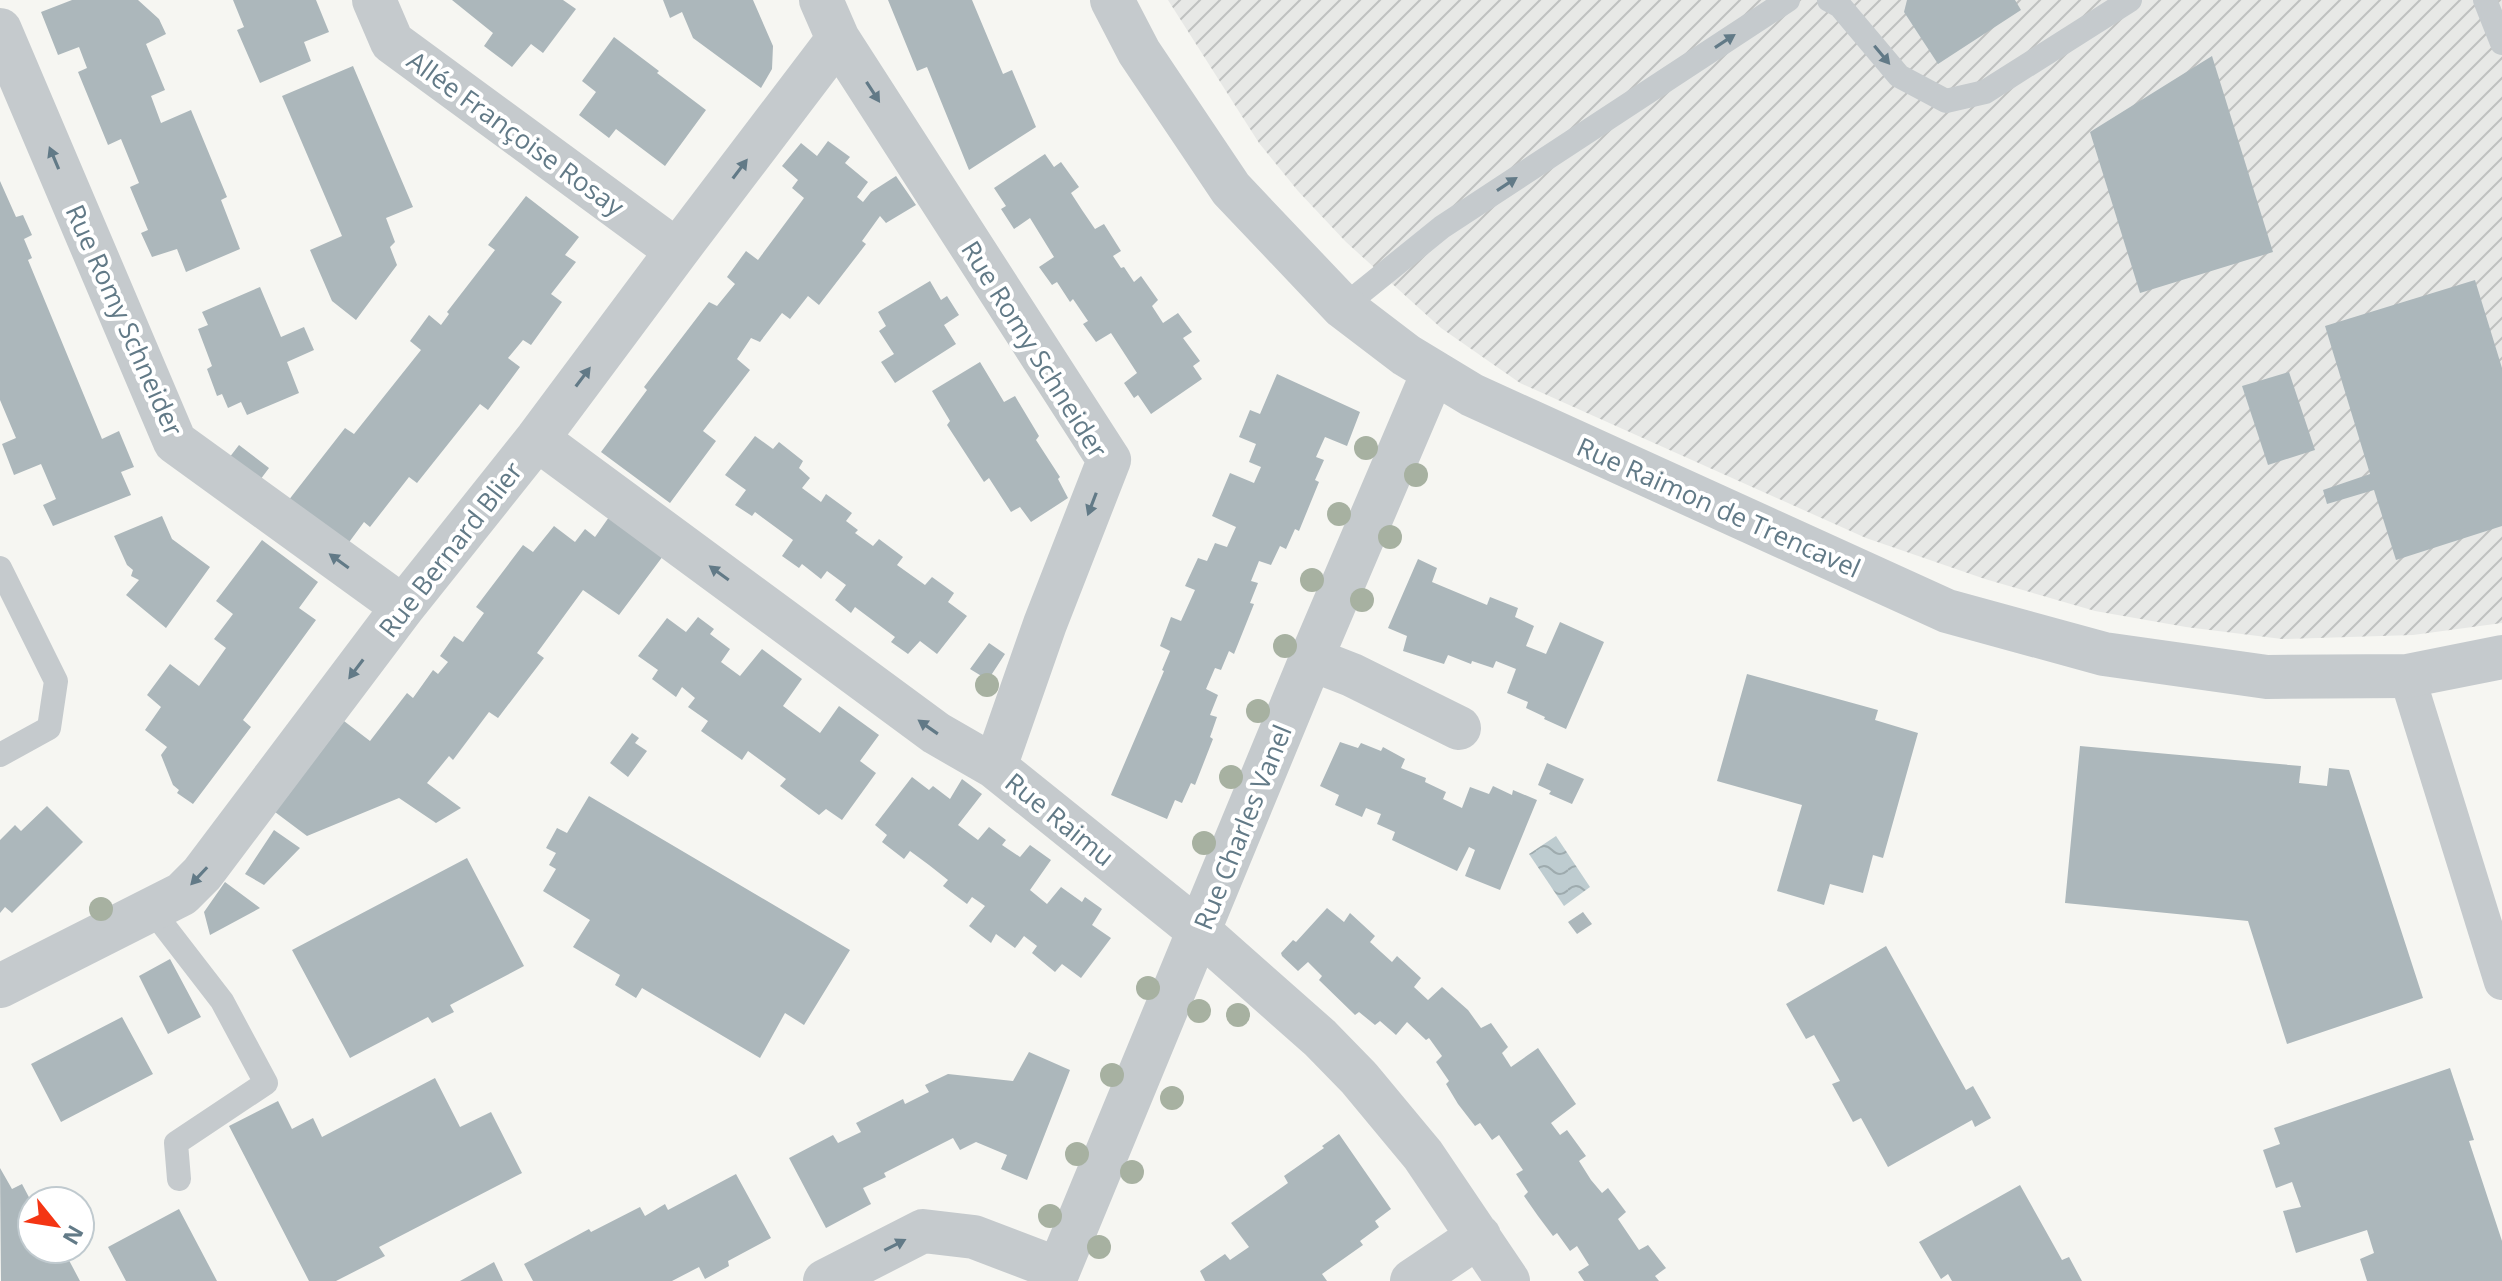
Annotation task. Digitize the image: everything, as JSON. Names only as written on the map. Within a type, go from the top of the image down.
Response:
[{"type":"street","name":"Allée Françoise Rosay","points":[[374,0],[392,42],[677,251]]},
{"type":"street","name":"Rue Romy Schneider","points":[[821,0],[838,39],[1109,460],[1045,624],[995,767]]},
{"type":"street","name":"Rue Raimon de Trencavel","points":[[1112,0],[1139,52],[1231,189],[1343,307],[1406,355],[1472,395],[1947,611],[2104,654],[2267,677],[2407,676],[2502,657]]},
{"type":"street","name":"Rue Romy Schneider","points":[[0,30],[175,442],[403,607]]},
{"type":"street","name":"Rue Bernard Blier","points":[[0,986],[182,894],[202,874],[403,607],[537,439],[838,39]]},
{"type":"street","name":"Rue Charles Vanel","points":[[1056,1275],[1433,373]]},
{"type":"street","name":"Rue Raimu","points":[[537,439],[936,733],[995,767],[1199,931],[1320,1038],[1359,1078],[1423,1155],[1508,1281]]},
{"type":"street","points":[[1311,659],[1352,675],[1459,728]]},
{"type":"street","points":[[2407,676],[2502,982]]},
{"type":"street","points":[[825,1281],[923,1231],[974,1237],[1056,1275]]},
{"type":"street","points":[[1412,1281],[1479,1236]]},
{"type":"lane","points":[[1343,307],[1442,227],[1788,0]]},
{"type":"lane","points":[[1829,0],[1840,6],[1899,76],[1946,101],[1985,92],[2130,0]]},
{"type":"lane","points":[[2485,0],[2502,43]]},
{"type":"lane","points":[[0,568],[56,681],[49,728],[0,755]]},
{"type":"lane","points":[[151,909],[222,1001],[266,1083],[176,1143],[179,1179]]},
{"type":"shaded area","points":[[1168,0],[2502,0],[2502,623],[2413,635],[2282,639],[2095,611],[1985,579],[1866,538],[1520,383],[1441,328],[1346,242],[1298,191],[1259,143]]},
{"type":"water","points":[[1556,836],[1590,887],[1564,906],[1529,854]]},
{"type":"building","points":[[72,0],[138,0],[159,19],[166,34],[146,44],[165,90],[151,96],[161,123],[191,110],[227,197],[221,200],[240,249],[186,272],[177,249],[152,257],[141,233],[148,230],[130,187],[139,183],[121,139],[108,145],[78,72],[87,68],[79,47],[58,55],[41,12]]},
{"type":"building","points":[[233,0],[316,0],[329,32],[304,42],[311,61],[260,83],[237,30],[244,27]]},
{"type":"building","points":[[452,0],[563,0],[576,9],[543,53],[531,44],[512,67],[484,46],[493,33]]},
{"type":"building","points":[[663,0],[753,0],[773,46],[772,69],[761,88],[693,38],[682,12],[670,18]]},
{"type":"building","points":[[888,0],[972,0],[1003,74],[1012,70],[1036,127],[969,170],[927,67],[917,71]]},
{"type":"building","points":[[1907,0],[2015,0],[2021,10],[1938,64],[1904,12]]},
{"type":"building","points":[[614,37],[706,110],[665,166],[616,129],[609,138],[579,115],[596,92],[582,81]]},
{"type":"building","points":[[2212,56],[2273,252],[2140,293],[2090,132]]},
{"type":"building","points":[[353,66],[413,207],[386,218],[395,242],[390,247],[397,265],[356,320],[332,301],[310,250],[342,236],[282,96]]},
{"type":"building","points":[[828,141],[850,157],[845,163],[868,182],[857,197],[863,202],[871,192],[896,176],[916,205],[886,223],[880,216],[862,241],[866,244],[819,305],[808,296],[790,319],[782,313],[760,342],[751,338],[737,359],[750,370],[703,431],[716,441],[670,503],[601,452],[647,390],[644,387],[709,302],[717,306],[735,284],[727,277],[746,251],[758,260],[804,198],[792,188],[798,180],[782,166],[801,143],[817,156]]},
{"type":"building","points":[[1045,154],[1054,167],[1061,162],[1079,187],[1071,193],[1095,229],[1104,224],[1121,251],[1113,256],[1121,268],[1124,267],[1134,282],[1141,276],[1158,300],[1152,306],[1163,323],[1178,313],[1192,332],[1183,338],[1200,361],[1193,366],[1202,379],[1151,414],[1138,395],[1134,398],[1124,383],[1137,373],[1111,333],[1096,342],[1083,324],[1088,321],[1073,299],[1070,302],[1057,282],[1052,285],[1039,267],[1054,257],[1030,218],[1014,229],[1001,209],[1006,206],[994,188]]},
{"type":"building","points":[[0,181],[16,217],[23,215],[32,235],[24,239],[32,258],[28,260],[102,439],[119,431],[134,467],[121,472],[131,495],[53,526],[43,505],[56,499],[41,464],[14,475],[2,444],[16,438],[0,400]]},
{"type":"building","points":[[526,196],[579,237],[565,255],[576,262],[551,294],[562,302],[531,345],[523,340],[508,358],[520,367],[488,410],[480,404],[417,483],[409,477],[370,527],[364,522],[347,545],[288,501],[345,428],[354,434],[421,350],[410,341],[429,315],[441,325],[449,314],[447,312],[495,250],[488,245]]},
{"type":"building","points":[[2475,280],[2502,368],[2502,526],[2396,560],[2374,490],[2327,504],[2323,490],[2370,474],[2325,326]]},
{"type":"building","points":[[930,281],[941,300],[947,296],[959,315],[944,325],[956,344],[895,383],[881,362],[894,354],[879,331],[886,326],[878,312]]},
{"type":"building","points":[[260,287],[281,337],[304,327],[314,350],[287,362],[299,393],[247,415],[241,402],[228,408],[222,394],[217,396],[207,369],[212,366],[198,329],[208,325],[202,312]]},
{"type":"building","points":[[980,362],[1004,402],[1015,396],[1039,436],[1036,440],[1060,477],[1058,479],[1068,498],[1031,522],[1020,507],[1011,512],[989,478],[984,482],[947,425],[950,421],[932,391]]},
{"type":"building","points":[[2289,372],[2315,450],[2268,465],[2242,386]]},
{"type":"building","points":[[1277,374],[1360,412],[1347,446],[1325,437],[1316,457],[1324,460],[1315,480],[1319,482],[1299,531],[1295,529],[1286,549],[1280,546],[1271,565],[1259,561],[1251,581],[1258,583],[1250,603],[1254,604],[1234,654],[1229,651],[1221,670],[1215,668],[1206,689],[1218,695],[1210,715],[1217,717],[1210,737],[1213,739],[1195,785],[1191,783],[1182,803],[1175,800],[1167,819],[1111,795],[1164,671],[1170,651],[1160,646],[1171,617],[1181,621],[1195,590],[1185,586],[1198,558],[1207,561],[1215,543],[1227,547],[1236,527],[1212,516],[1230,473],[1254,483],[1261,467],[1249,462],[1256,444],[1239,437],[1250,410],[1260,414]]},
{"type":"building","points":[[755,436],[773,449],[779,442],[803,461],[799,468],[810,478],[802,488],[821,502],[826,494],[852,513],[846,521],[858,530],[855,533],[873,546],[879,539],[903,557],[897,565],[925,585],[932,577],[954,593],[948,602],[967,616],[937,654],[920,641],[908,654],[891,642],[895,637],[855,607],[851,613],[835,600],[846,585],[827,571],[821,579],[802,564],[799,568],[782,556],[793,540],[755,512],[752,516],[735,505],[746,490],[725,475]]},
{"type":"building","points":[[239,445],[269,468],[260,480],[229,458]]},
{"type":"building","points":[[162,516],[172,539],[210,567],[166,628],[126,595],[139,580],[131,576],[133,570],[127,565],[114,536]]},
{"type":"building","points":[[609,517],[663,556],[619,615],[583,590],[537,653],[544,658],[498,718],[489,712],[453,760],[449,756],[427,783],[461,808],[436,823],[399,798],[307,836],[275,812],[344,721],[370,741],[407,693],[413,698],[433,670],[438,674],[448,662],[440,656],[454,636],[463,642],[484,613],[476,607],[523,545],[533,552],[554,526],[575,542],[585,529],[595,537]]},
{"type":"building","points":[[262,540],[318,582],[299,608],[316,620],[243,720],[251,727],[193,804],[177,793],[179,790],[173,785],[161,755],[167,747],[145,730],[161,707],[147,695],[170,664],[199,686],[226,648],[214,639],[233,614],[216,601]]},
{"type":"building","points":[[1418,559],[1437,568],[1432,582],[1487,605],[1490,597],[1518,608],[1515,617],[1534,626],[1526,646],[1546,654],[1560,622],[1604,642],[1566,729],[1526,708],[1528,702],[1507,693],[1516,669],[1496,661],[1493,668],[1472,661],[1471,664],[1448,655],[1444,664],[1403,651],[1407,636],[1388,628]]},
{"type":"building","points":[[698,617],[714,629],[710,634],[730,649],[721,662],[740,676],[762,649],[802,679],[783,706],[820,733],[839,706],[879,735],[860,761],[876,773],[842,820],[826,809],[819,815],[780,786],[786,779],[748,751],[742,760],[701,731],[708,721],[688,707],[695,698],[682,687],[676,697],[652,679],[658,670],[638,656],[667,618],[686,632]]},
{"type":"building","points":[[989,643],[1005,654],[988,680],[970,669]]},
{"type":"building","points":[[1747,674],[1878,710],[1875,720],[1918,733],[1883,858],[1873,855],[1863,893],[1830,884],[1824,905],[1777,891],[1802,805],[1717,781]]},
{"type":"building","points":[[632,733],[639,738],[635,743],[647,751],[628,777],[610,763]]},
{"type":"building","points":[[1340,742],[1358,748],[1361,743],[1381,751],[1383,747],[1405,759],[1401,768],[1426,778],[1425,782],[1446,792],[1443,799],[1462,808],[1470,787],[1489,794],[1493,786],[1512,795],[1513,790],[1537,800],[1500,890],[1465,876],[1475,850],[1469,847],[1457,871],[1392,840],[1395,832],[1377,824],[1381,814],[1366,808],[1362,817],[1335,805],[1339,795],[1320,786]]},
{"type":"building","points":[[2080,746],[2301,766],[2299,783],[2327,786],[2329,768],[2349,770],[2423,998],[2287,1044],[2248,921],[2065,903]]},
{"type":"building","points":[[1547,763],[1584,779],[1572,804],[1549,794],[1551,791],[1538,785]]},
{"type":"building","points":[[912,777],[929,790],[933,786],[950,799],[962,779],[982,794],[958,825],[978,840],[989,827],[1006,840],[1002,845],[1020,857],[1030,845],[1051,860],[1030,890],[1047,904],[1061,887],[1082,902],[1085,897],[1102,909],[1092,925],[1111,938],[1081,978],[1062,964],[1055,972],[1032,953],[1037,946],[1024,936],[1015,948],[996,934],[991,943],[969,926],[985,906],[972,897],[967,904],[943,886],[948,880],[910,851],[904,859],[882,842],[887,835],[875,825]]},
{"type":"building","points":[[589,796],[850,950],[804,1025],[785,1013],[760,1058],[642,988],[636,998],[615,985],[620,975],[573,947],[590,920],[543,891],[556,869],[549,865],[556,853],[546,848],[557,828],[567,833]]},
{"type":"building","points":[[47,806],[83,842],[12,913],[5,907],[0,913],[0,840],[15,825],[21,831]]},
{"type":"building","points":[[274,830],[300,848],[264,885],[245,874]]},
{"type":"building","points":[[467,858],[524,966],[450,1005],[454,1012],[432,1023],[428,1017],[350,1058],[292,950]]},
{"type":"building","points":[[225,882],[260,908],[210,935],[204,912]]},
{"type":"building","points":[[1327,908],[1344,922],[1350,913],[1375,936],[1370,942],[1392,962],[1397,956],[1421,978],[1414,987],[1428,1000],[1442,987],[1468,1010],[1481,1028],[1491,1023],[1508,1047],[1502,1053],[1511,1067],[1538,1048],[1576,1104],[1551,1123],[1560,1135],[1567,1130],[1586,1156],[1579,1161],[1591,1180],[1602,1193],[1608,1188],[1626,1212],[1618,1219],[1639,1250],[1648,1245],[1666,1268],[1655,1276],[1659,1281],[1584,1281],[1578,1272],[1589,1265],[1577,1246],[1570,1251],[1557,1233],[1553,1236],[1524,1196],[1528,1192],[1516,1174],[1523,1170],[1499,1135],[1492,1140],[1480,1123],[1475,1126],[1458,1104],[1446,1084],[1449,1081],[1436,1062],[1442,1056],[1429,1038],[1426,1040],[1407,1022],[1396,1035],[1380,1021],[1375,1025],[1359,1012],[1355,1015],[1319,980],[1322,976],[1308,962],[1298,971],[1282,956],[1281,953],[1293,940],[1296,942]]},
{"type":"building","points":[[1583,912],[1592,924],[1577,934],[1568,922]]},
{"type":"building","points":[[1886,946],[1966,1090],[1973,1086],[1991,1118],[1975,1127],[1972,1120],[1888,1167],[1861,1118],[1853,1122],[1832,1084],[1840,1081],[1814,1035],[1806,1039],[1786,1004]]},
{"type":"building","points":[[170,959],[201,1017],[168,1034],[139,976]]},
{"type":"building","points":[[122,1017],[153,1074],[61,1122],[31,1064]]},
{"type":"building","points":[[1029,1052],[1070,1070],[1027,1180],[1001,1169],[1007,1155],[976,1142],[960,1150],[953,1138],[884,1173],[886,1177],[863,1188],[871,1204],[826,1228],[789,1158],[833,1135],[838,1143],[861,1132],[856,1123],[903,1099],[905,1104],[929,1092],[925,1085],[948,1074],[1013,1081]]},
{"type":"building","points":[[2450,1068],[2474,1140],[2469,1141],[2502,1241],[2502,1281],[2367,1281],[2360,1259],[2374,1253],[2367,1230],[2296,1253],[2283,1211],[2301,1207],[2292,1182],[2276,1188],[2263,1150],[2280,1144],[2274,1128]]},
{"type":"building","points":[[435,1078],[460,1127],[491,1112],[522,1173],[379,1247],[385,1256],[336,1281],[309,1281],[229,1126],[278,1101],[292,1129],[313,1118],[322,1137]]},
{"type":"building","points":[[1339,1134],[1391,1209],[1375,1221],[1379,1227],[1360,1241],[1363,1245],[1322,1274],[1327,1281],[1205,1281],[1200,1271],[1225,1254],[1230,1260],[1249,1247],[1231,1223],[1288,1183],[1284,1176]]},
{"type":"building","points":[[0,1168],[12,1189],[16,1187],[16,1265],[72,1265],[80,1281],[1,1281]]},
{"type":"building","points":[[736,1174],[771,1238],[728,1261],[729,1266],[705,1279],[699,1267],[672,1281],[533,1281],[524,1264],[589,1229],[591,1232],[640,1207],[645,1216],[665,1204],[668,1210]]},
{"type":"building","points":[[2020,1185],[2062,1260],[2069,1257],[2082,1281],[1952,1281],[1948,1274],[1941,1279],[1919,1242]]},
{"type":"building","points":[[179,1209],[217,1281],[126,1281],[108,1247]]},
{"type":"building","points":[[494,1262],[503,1281],[460,1281]]}]
